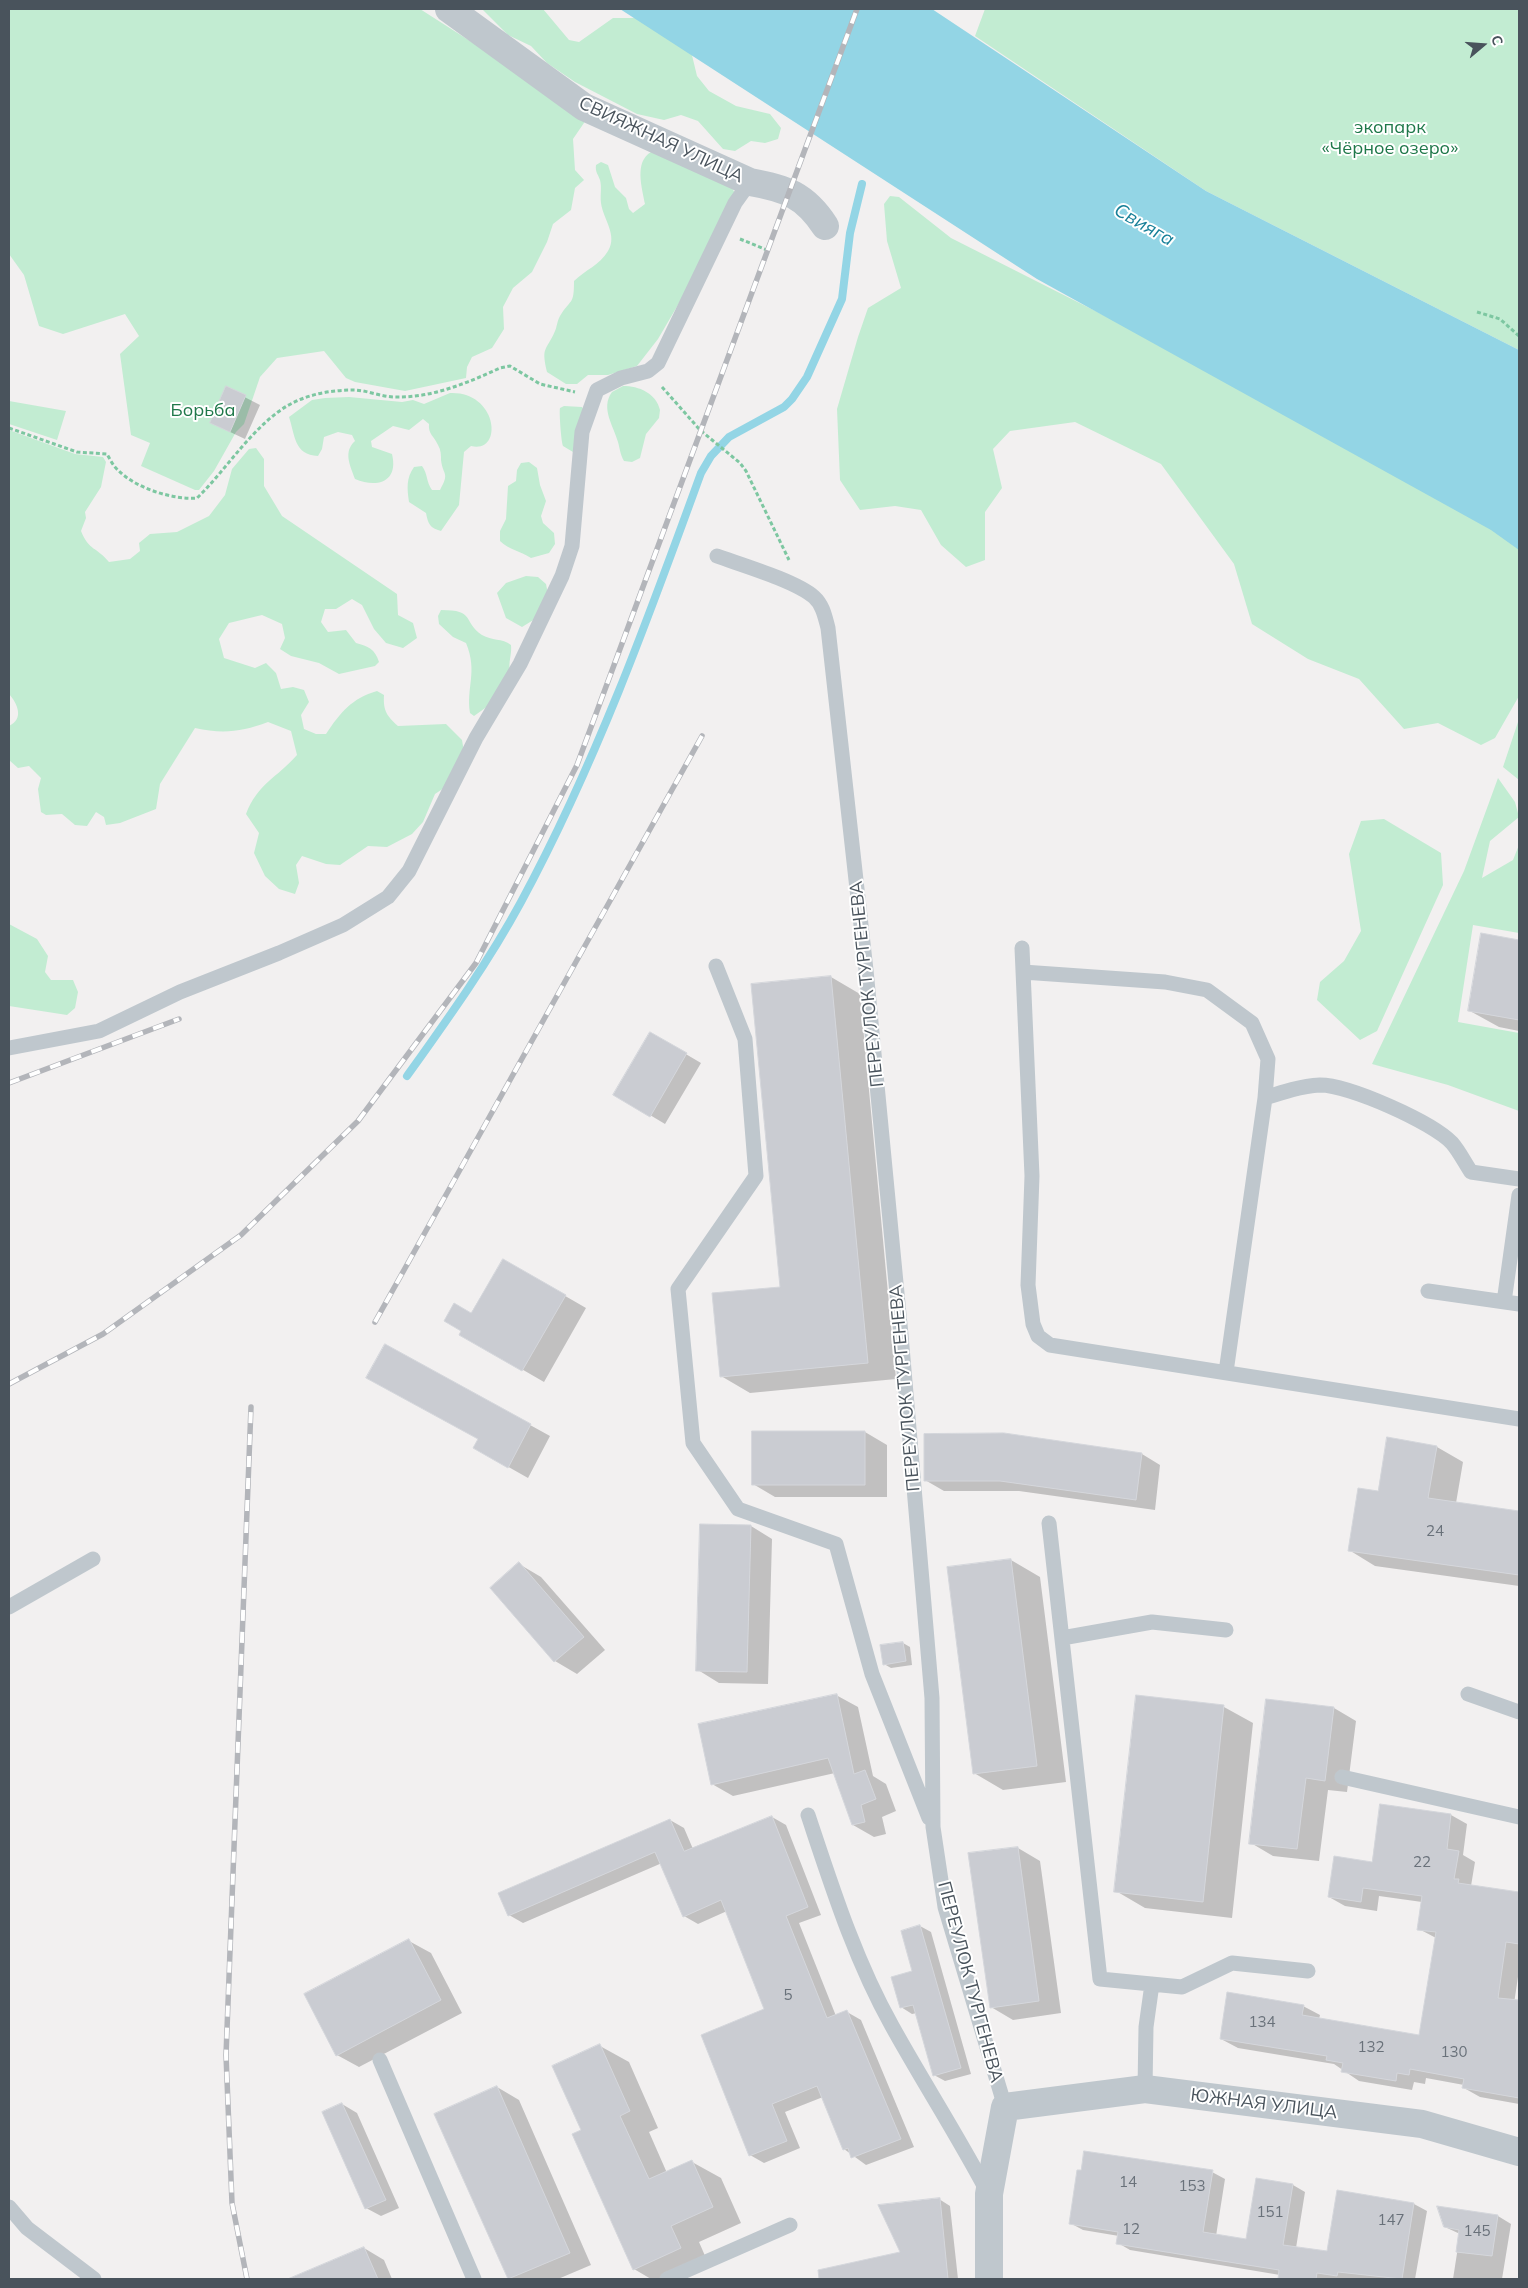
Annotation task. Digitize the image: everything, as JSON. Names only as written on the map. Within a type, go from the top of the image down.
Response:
[{"type":"street","name":"СВИЯЖНАЯ УЛИЦА","points":[[449,9],[584,108],[750,182],[776,187],[798,196],[814,208],[825,226]]},
{"type":"street","name":"ЮЖНАЯ УЛИЦА","points":[[1005,2107],[1145,2089],[1422,2124],[1519,2152]]},
{"type":"street","name":"ПЕРЕУЛОК ТУРГЕНЕВА","points":[[989,2279],[989,2194],[1005,2107]]},
{"type":"lane","points":[[9,1048],[99,1031],[180,992],[279,954],[343,925],[388,897],[409,871],[476,738],[520,664],[562,576],[572,546],[582,432],[597,390],[621,378],[648,371],[658,363],[734,203],[750,182]]},
{"type":"lane","name":"ПЕРЕУЛОК ТУРГЕНЕВА","points":[[717,556],[799,588],[814,597],[824,609],[828,628],[865,961],[901,1334],[932,1698],[933,1827],[945,1907],[1005,2107]]},
{"type":"lane","points":[[1022,948],[1032,1176],[1028,1285],[1033,1324],[1038,1336],[1050,1345],[1519,1419]]},
{"type":"lane","points":[[716,966],[745,1039],[756,1176],[678,1290],[693,1442],[738,1509],[836,1544],[872,1674],[933,1827]]},
{"type":"lane","points":[[1023,972],[1165,982],[1206,990],[1252,1023],[1268,1059],[1226,1372]]},
{"type":"lane","points":[[1264,1098],[1288,1090],[1322,1085],[1358,1092],[1422,1123],[1452,1143],[1471,1172],[1519,1179]]},
{"type":"lane","points":[[1504,1302],[1519,1195]]},
{"type":"lane","points":[[1428,1291],[1519,1304]]},
{"type":"lane","points":[[1049,1523],[1100,1979],[1182,1987],[1232,1963],[1308,1971]]},
{"type":"lane","points":[[9,1607],[92,1559]]},
{"type":"lane","points":[[1062,1638],[1152,1622],[1226,1630]]},
{"type":"lane","points":[[1468,1694],[1519,1712]]},
{"type":"lane","points":[[1342,1777],[1519,1817]]},
{"type":"lane","points":[[808,1816],[842,1919],[891,2025],[959,2139],[989,2194]]},
{"type":"lane","points":[[1145,2089],[1146,2027],[1152,1984]]},
{"type":"lane","points":[[380,2060],[474,2279]]},
{"type":"lane","points":[[9,2207],[27,2228],[94,2279]]},
{"type":"lane","points":[[668,2279],[790,2225]]},
{"type":"path","points":[[736,237],[767,250]]},
{"type":"path","points":[[1477,312],[1500,319],[1519,336]]},
{"type":"path","points":[[9,428],[77,452],[107,454],[117,470],[161,494],[181,499],[197,498],[254,434],[278,411],[315,394],[354,390],[393,397],[415,396],[446,390],[500,368],[510,366],[540,384],[570,392],[597,390]]},
{"type":"path","points":[[648,371],[700,430],[740,463],[746,471],[776,529],[799,588]]},
{"type":"green space","name":"Борьба","points":[[9,9],[420,9],[531,80],[586,120],[573,139],[575,170],[584,180],[575,188],[571,210],[553,224],[547,242],[532,272],[513,288],[503,307],[504,329],[492,348],[472,357],[467,367],[466,378],[405,391],[355,382],[346,378],[324,351],[277,358],[260,377],[244,424],[236,432],[214,471],[199,490],[195,490],[141,466],[150,443],[131,435],[120,354],[139,336],[125,314],[63,334],[39,326],[24,275],[9,254]]},
{"type":"green space","points":[[482,9],[543,9],[569,40],[579,42],[613,18],[646,18],[690,47],[697,76],[709,91],[736,106],[770,114],[781,128],[778,139],[765,143],[751,141],[735,151],[723,149],[698,121],[681,115],[664,120],[637,114],[575,82],[547,63],[531,46],[508,35]]},
{"type":"green space","name":"экопарк «Чёрное озеро»","points":[[985,9],[1519,9],[1519,350],[1206,191],[975,36]]},
{"type":"green space","points":[[651,152],[724,174],[736,195],[682,298],[658,339],[637,366],[608,375],[588,375],[577,384],[566,384],[547,372],[544,358],[545,350],[556,329],[559,318],[571,301],[574,281],[597,264],[605,256],[611,245],[611,233],[602,209],[601,183],[596,171],[596,165],[601,162],[608,165],[615,187],[626,198],[629,209],[633,213],[645,204],[640,176],[642,162]]},
{"type":"green space","points":[[890,196],[899,197],[951,238],[1214,371],[1519,532],[1519,696],[1495,738],[1481,745],[1438,723],[1404,729],[1359,679],[1308,659],[1252,624],[1234,564],[1161,464],[1075,422],[1010,431],[993,449],[1002,488],[985,512],[985,560],[966,567],[941,545],[921,510],[895,506],[860,510],[840,480],[837,409],[868,308],[901,288],[887,241],[884,204]]},
{"type":"green space","points":[[623,386],[635,387],[651,395],[660,410],[659,418],[646,434],[640,458],[632,462],[624,461],[609,417],[607,404],[612,392]]},
{"type":"green space","points":[[450,393],[466,395],[478,402],[486,411],[491,422],[492,432],[488,441],[482,446],[471,446],[464,452],[459,505],[441,531],[430,525],[426,513],[409,502],[408,484],[414,467],[422,466],[432,490],[440,490],[445,477],[440,449],[430,433],[429,424],[423,419],[409,430],[393,426],[371,441],[372,447],[392,454],[393,464],[389,477],[378,483],[371,483],[355,479],[351,469],[348,454],[351,445],[355,441],[352,435],[338,432],[324,437],[322,449],[318,456],[310,455],[304,452],[297,443],[289,417],[312,400],[325,398],[349,397],[402,402],[413,400],[424,404]]},
{"type":"green space","points":[[9,401],[66,411],[57,440],[9,424]]},
{"type":"green space","points":[[564,406],[582,407],[585,412],[573,452],[563,446],[562,443],[560,408]]},
{"type":"green space","points":[[9,430],[75,454],[103,457],[106,462],[101,487],[85,512],[86,518],[81,531],[90,546],[109,562],[130,559],[140,551],[139,543],[150,534],[177,532],[209,516],[225,495],[232,469],[249,449],[256,448],[264,459],[264,486],[282,516],[397,594],[398,615],[413,623],[417,638],[403,648],[386,643],[374,629],[362,605],[352,599],[336,609],[325,609],[321,622],[328,632],[346,630],[356,643],[370,649],[379,662],[375,666],[339,674],[319,663],[291,656],[280,649],[285,638],[282,624],[262,615],[229,623],[219,639],[224,658],[255,668],[266,663],[276,673],[281,689],[293,687],[304,690],[309,702],[301,715],[304,729],[316,734],[326,734],[347,707],[360,698],[377,691],[384,695],[386,713],[398,726],[446,724],[462,740],[464,752],[447,786],[435,794],[423,822],[412,834],[387,847],[368,846],[340,865],[326,864],[302,856],[296,865],[299,883],[295,894],[279,889],[265,876],[254,853],[259,833],[246,814],[262,788],[297,755],[291,731],[268,722],[232,731],[195,728],[160,784],[156,809],[120,823],[106,825],[104,817],[96,812],[87,826],[75,825],[62,814],[46,815],[41,812],[38,789],[41,778],[29,766],[18,768],[9,760],[9,726],[17,719],[18,711],[15,702],[9,694]]},
{"type":"green space","points":[[529,462],[537,468],[540,485],[546,501],[541,516],[543,523],[554,533],[555,544],[549,553],[531,558],[500,541],[500,531],[506,519],[508,486],[516,481],[517,470],[521,463]]},
{"type":"green space","points":[[526,576],[538,577],[546,584],[548,594],[535,619],[522,627],[506,618],[497,593],[506,583]]},
{"type":"green space","points":[[441,610],[452,610],[464,614],[482,635],[511,645],[510,672],[488,706],[474,716],[470,713],[469,704],[471,663],[466,643],[453,637],[439,624],[438,616]]},
{"type":"green space","points":[[1519,719],[1519,780],[1503,767]]},
{"type":"green space","points":[[1498,778],[1515,802],[1519,817],[1490,841],[1482,878],[1513,860],[1519,845],[1519,933],[1473,925],[1458,1022],[1519,1033],[1519,1111],[1448,1085],[1372,1064],[1464,871]]},
{"type":"green space","points":[[1384,819],[1441,853],[1443,885],[1377,1031],[1360,1040],[1317,1000],[1320,982],[1344,961],[1361,931],[1349,854],[1361,821]]},
{"type":"green space","points":[[9,924],[37,939],[48,956],[45,972],[51,980],[73,980],[78,992],[75,1008],[67,1015],[9,1006]]},
{"type":"water","name":"Свияга","points":[[620,9],[932,9],[1206,191],[1519,350],[1519,550],[1491,530],[1037,279]]},
{"type":"building","points":[[226,386],[246,395],[230,432],[210,423]]},
{"type":"building","points":[[1481,933],[1519,940],[1519,1020],[1468,1011]]},
{"type":"building","points":[[831,976],[868,1363],[720,1377],[712,1293],[780,1287],[751,984]]},
{"type":"building","points":[[650,1032],[687,1053],[650,1117],[613,1095]]},
{"type":"building","points":[[503,1259],[566,1295],[522,1371],[459,1335],[461,1331],[444,1321],[454,1303],[471,1313]]},
{"type":"building","points":[[385,1344],[531,1424],[508,1468],[473,1448],[478,1439],[366,1378]]},
{"type":"building","points":[[752,1431],[865,1431],[865,1485],[752,1485]]},
{"type":"building","points":[[1004,1433],[1142,1453],[1136,1500],[1000,1481],[924,1481],[924,1434]]},
{"type":"building","points":[[1387,1437],[1437,1446],[1428,1498],[1519,1511],[1519,1575],[1348,1551],[1358,1488],[1378,1491]]},
{"type":"building","points":[[700,1524],[751,1525],[747,1672],[696,1671]]},
{"type":"building","points":[[1011,1559],[1037,1766],[973,1774],[947,1567]]},
{"type":"building","points":[[519,1562],[584,1637],[554,1662],[490,1588]]},
{"type":"building","points":[[903,1642],[906,1661],[883,1665],[880,1645]]},
{"type":"building","points":[[837,1694],[854,1774],[865,1770],[876,1799],[861,1805],[865,1822],[852,1825],[828,1758],[711,1785],[698,1724]]},
{"type":"building","points":[[1136,1695],[1224,1705],[1203,1902],[1114,1892]]},
{"type":"building","points":[[1266,1699],[1334,1707],[1325,1781],[1306,1778],[1297,1849],[1249,1844]]},
{"type":"building","points":[[1380,1804],[1451,1814],[1447,1849],[1459,1851],[1454,1879],[1459,1879],[1458,1883],[1519,1892],[1519,1944],[1506,1942],[1498,1998],[1519,2000],[1519,2098],[1462,2088],[1464,2079],[1410,2069],[1409,2075],[1397,2073],[1396,2081],[1341,2072],[1343,2063],[1326,2060],[1327,2056],[1220,2039],[1227,1992],[1304,2005],[1302,2015],[1419,2035],[1436,1932],[1417,1930],[1422,1896],[1363,1888],[1361,1902],[1328,1897],[1334,1856],[1372,1862]]},
{"type":"building","points":[[772,1816],[808,1907],[786,1916],[827,2018],[847,2010],[901,2139],[851,2158],[848,2148],[843,2150],[817,2086],[772,2104],[787,2141],[749,2156],[701,2035],[764,2009],[721,1900],[683,1917],[655,1852],[508,1916],[498,1893],[670,1819],[684,1851]]},
{"type":"building","points":[[1018,1847],[1039,2001],[990,2008],[968,1853]]},
{"type":"building","points":[[920,1925],[961,2068],[933,2076],[913,2005],[900,2008],[891,1977],[912,1971],[901,1931]]},
{"type":"building","points":[[409,1939],[441,2000],[336,2056],[304,1994]]},
{"type":"building","points":[[600,2044],[630,2111],[620,2116],[649,2179],[692,2160],[713,2207],[671,2226],[681,2248],[633,2270],[572,2134],[581,2130],[552,2066]]},
{"type":"building","points":[[497,2086],[570,2253],[508,2279],[434,2114]]},
{"type":"building","points":[[342,2103],[386,2200],[365,2209],[322,2112]]},
{"type":"building","points":[[1084,2151],[1213,2170],[1203,2232],[1246,2239],[1256,2178],[1293,2184],[1283,2245],[1327,2251],[1337,2190],[1414,2203],[1402,2279],[1338,2272],[1337,2276],[1317,2273],[1316,2279],[1278,2279],[1279,2270],[1116,2244],[1118,2232],[1069,2224],[1077,2170],[1081,2170]]},
{"type":"building","points":[[940,2198],[948,2279],[819,2279],[818,2270],[900,2252],[878,2205]]},
{"type":"building","points":[[1437,2206],[1498,2215],[1492,2256],[1456,2252],[1459,2230],[1444,2227]]},
{"type":"building","points":[[364,2247],[378,2279],[288,2279]]},
{"type":"waterway","points":[[407,1076],[495,947],[548,850],[573,798],[619,691],[701,473],[711,456],[729,437],[784,407],[807,377],[842,299],[850,233],[862,184]]},
{"type":"railway","points":[[9,1384],[103,1334],[241,1235],[358,1121],[476,963],[577,765],[857,9]]},
{"type":"railway","points":[[375,1322],[702,736]]},
{"type":"railway","points":[[9,1083],[179,1019]]},
{"type":"railway","points":[[247,2279],[232,2203],[226,2055],[251,1407]]}]
